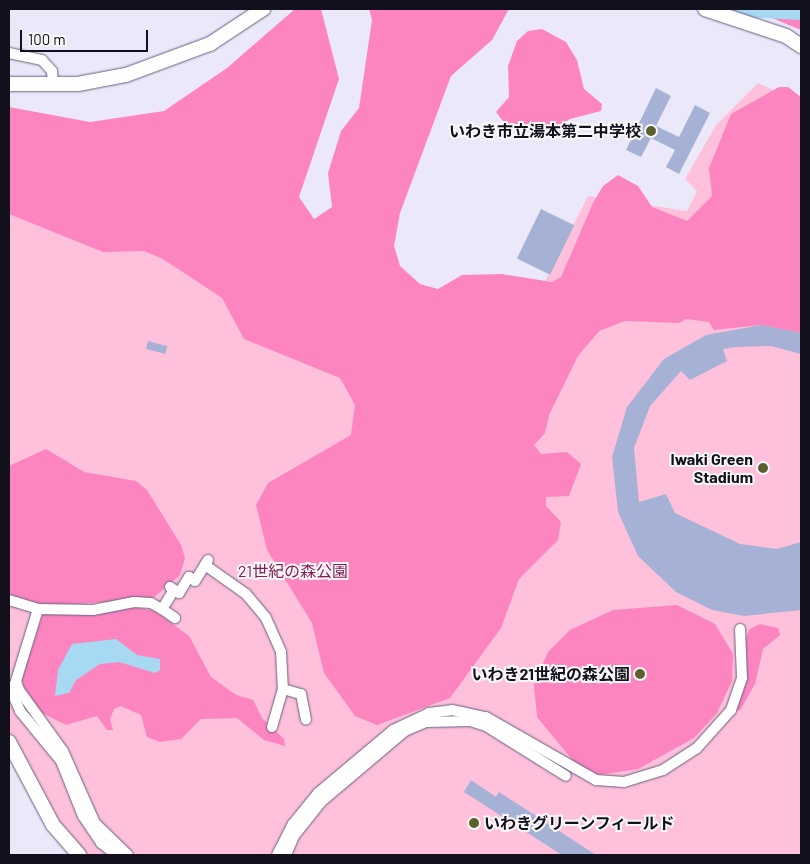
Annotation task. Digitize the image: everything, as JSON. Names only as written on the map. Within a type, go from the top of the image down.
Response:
[{"type":"street","points":[[9,84],[53,85],[101,81],[155,67],[210,44],[264,9]]},
{"type":"street","points":[[705,9],[786,36],[801,46]]},
{"type":"street","points":[[9,53],[42,60],[52,71],[53,85]]},
{"type":"street","points":[[162,609],[172,588],[179,593],[189,577],[195,581],[206,562],[246,594],[266,618],[281,652],[283,689],[272,727]]},
{"type":"street","points":[[9,600],[38,609],[93,610],[134,602],[152,602],[175,618]]},
{"type":"street","points":[[38,609],[16,681],[19,690],[63,751],[95,823],[128,855]]},
{"type":"street","points":[[277,855],[293,824],[318,792],[393,730],[413,717],[434,712],[452,710],[486,717],[596,780],[624,782],[663,770],[696,748],[730,710],[742,678],[740,629]]},
{"type":"street","points":[[9,686],[20,711],[61,761],[83,816],[101,843],[117,855]]},
{"type":"street","points":[[283,689],[301,694],[306,720]]},
{"type":"street","points":[[286,855],[294,836],[321,802],[405,731],[426,722],[462,720],[486,726],[566,776]]},
{"type":"street","points":[[9,742],[53,826],[79,855]]},
{"type":"green space","points":[[295,9],[321,9],[339,79],[299,197],[314,219],[332,207],[328,173],[341,131],[359,108],[372,20],[369,9],[509,9],[492,40],[451,76],[400,213],[394,246],[400,266],[420,284],[438,289],[462,275],[501,274],[552,282],[561,277],[593,203],[603,186],[618,175],[638,186],[652,207],[687,221],[712,196],[709,168],[731,114],[779,87],[788,87],[801,97],[801,333],[761,325],[714,330],[709,322],[686,319],[679,323],[625,321],[599,331],[578,356],[549,415],[545,433],[534,445],[541,454],[567,452],[581,464],[569,496],[546,497],[546,506],[561,522],[558,540],[519,579],[501,628],[450,698],[377,725],[355,716],[324,673],[312,623],[267,550],[256,505],[268,483],[351,435],[355,405],[340,378],[244,339],[222,298],[163,259],[144,251],[103,252],[9,214],[9,107],[90,122],[164,111],[227,68]]},
{"type":"green space","points":[[750,9],[801,9],[801,30]]},
{"type":"green space","points":[[542,29],[566,42],[577,60],[584,89],[602,104],[601,111],[570,119],[542,135],[505,124],[496,112],[509,97],[508,66],[517,41],[528,31]]},
{"type":"green space","name":"21世紀の森公園","points":[[758,83],[796,100],[801,98],[801,855],[79,855],[9,742],[9,174],[499,359],[533,305],[588,196],[687,211],[697,191],[685,179],[716,125]]},
{"type":"green space","points":[[46,449],[84,472],[136,481],[147,490],[181,545],[185,558],[180,575],[152,599],[44,606],[9,597],[9,466]]},
{"type":"green space","points":[[677,605],[715,624],[733,654],[732,681],[717,713],[694,738],[638,769],[599,775],[574,762],[537,717],[534,685],[548,652],[570,630],[613,610]]},
{"type":"green space","points":[[127,606],[155,611],[189,636],[211,677],[236,695],[253,700],[262,718],[284,739],[285,746],[264,740],[237,718],[201,719],[181,739],[160,742],[147,737],[141,715],[121,706],[114,709],[110,719],[113,730],[107,730],[97,716],[66,725],[42,713],[24,688],[22,677],[44,611]]},
{"type":"green space","points":[[760,624],[778,628],[780,635],[763,649],[755,684],[741,709],[735,712],[745,640],[750,629]]},
{"type":"water","points":[[116,639],[137,655],[160,659],[160,670],[155,673],[119,662],[100,664],[76,680],[69,693],[55,696],[58,670],[72,644]]},
{"type":"building","name":"いわき市立湯本第二中学校","points":[[656,88],[671,96],[656,126],[679,137],[695,105],[710,113],[679,174],[666,167],[675,150],[651,138],[641,157],[626,150]]},
{"type":"building","points":[[541,209],[574,225],[550,275],[517,258]]},
{"type":"building","points":[[761,325],[801,333],[801,354],[771,346],[736,347],[723,349],[727,361],[690,380],[681,371],[650,406],[634,448],[639,502],[666,494],[675,513],[740,544],[777,549],[801,542],[801,610],[744,616],[712,610],[676,592],[638,556],[618,512],[612,457],[627,407],[664,359],[706,335]]},
{"type":"building","points":[[148,341],[167,346],[165,354],[146,349]]},
{"type":"building","points":[[471,780],[496,797],[499,792],[596,855],[562,855],[464,792]]},
{"type":"waterway","points":[[738,9],[801,12]]},
{"type":"place","name":"いわき市立湯本第二中学校","points":[[651,131]]},
{"type":"place","name":"Iwaki Green Stadium","points":[[763,468]]},
{"type":"place","name":"いわき21世紀の森公園","points":[[640,674]]},
{"type":"place","name":"いわきグリーンフィールド","points":[[474,823]]}]
